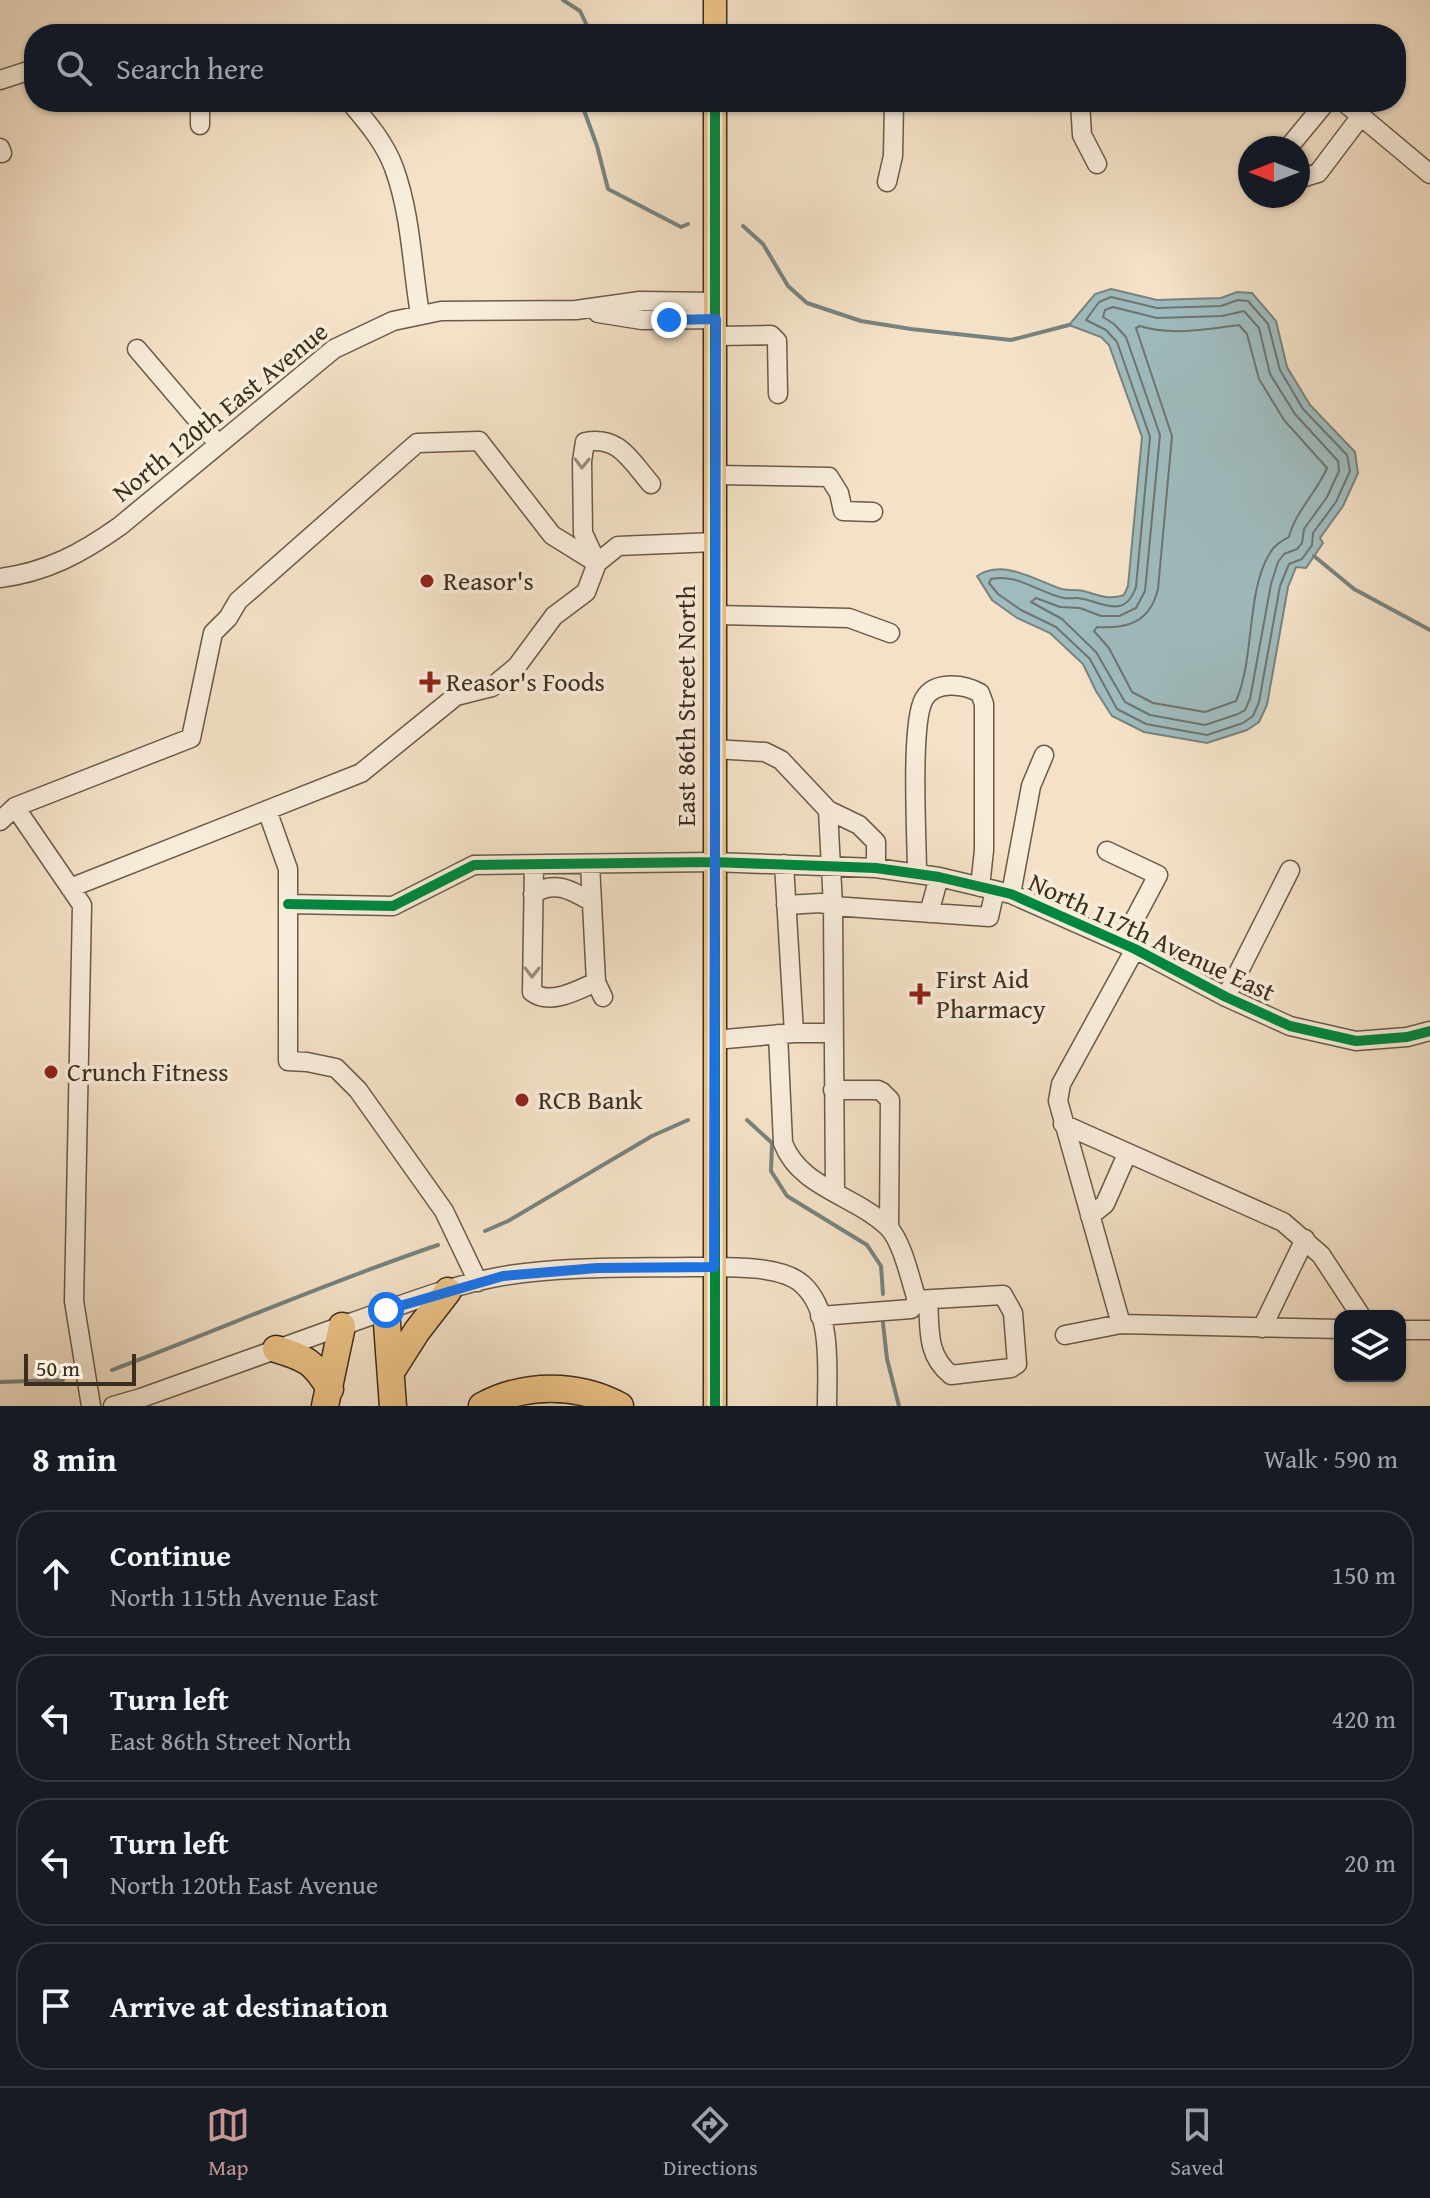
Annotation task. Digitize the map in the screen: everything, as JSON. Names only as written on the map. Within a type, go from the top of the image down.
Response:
[{"type":"highway","points":[[391,1372],[448,1291]]},
{"type":"highway","points":[[386,1310],[393,1406]]},
{"type":"highway","points":[[327,1398],[342,1326]]},
{"type":"highway","points":[[276,1349],[304,1358],[319,1370],[327,1398]]},
{"type":"highway","points":[[482,1406],[508,1396],[549,1388],[575,1391],[620,1406]]},
{"type":"main road","points":[[715,0],[715,24]]},
{"type":"main road","name":"East 86th Street North","points":[[715,112],[715,1406]]},
{"type":"street","points":[[0,80],[24,72]]},
{"type":"street","points":[[200,112],[200,125]]},
{"type":"street","points":[[359,112],[371,126],[394,168],[402,197],[420,314]]},
{"type":"street","points":[[887,182],[893,156],[894,112]]},
{"type":"street","points":[[1081,112],[1082,135],[1097,164]]},
{"type":"street","points":[[1298,136],[1318,112]]},
{"type":"street","points":[[1356,112],[1429,171]]},
{"type":"street","points":[[1310,175],[1318,173],[1361,116]]},
{"type":"street","name":"North 120th East Avenue","points":[[0,578],[47,568],[72,558],[96,543],[334,349],[393,321],[420,314],[486,309],[576,310],[642,320],[716,319],[771,335],[777,341],[778,394]]},
{"type":"street","points":[[137,349],[218,444]]},
{"type":"street","points":[[0,821],[15,807],[191,738],[213,633],[228,618],[238,601],[417,443],[479,441],[552,535],[597,563]]},
{"type":"street","points":[[597,563],[583,533],[582,461],[585,442],[607,441],[618,446],[651,484]]},
{"type":"street","points":[[715,475],[829,477],[839,493],[843,511],[873,512]]},
{"type":"street","points":[[70,888],[361,773],[456,696],[492,687],[517,666],[554,616],[586,592],[597,563],[618,546],[715,542]]},
{"type":"street","points":[[715,615],[849,618],[890,633]]},
{"type":"street","points":[[917,873],[916,747],[921,702],[928,693],[944,686],[971,688],[980,693],[984,704],[984,850],[995,891]]},
{"type":"street","points":[[714,749],[765,752],[781,760],[828,810],[859,825],[876,842],[876,868]]},
{"type":"street","points":[[786,905],[821,903],[989,917],[995,891],[1044,755]]},
{"type":"street","points":[[15,807],[82,905],[74,1301],[91,1406]]},
{"type":"street","points":[[267,810],[288,869],[288,1061],[336,1068],[358,1090],[444,1211],[478,1282]]},
{"type":"street","points":[[828,810],[833,906],[835,1192]]},
{"type":"street","points":[[1107,851],[1158,875],[1129,946],[1061,1084],[1058,1101],[1121,1324]]},
{"type":"street","name":"North 117th Avenue East","points":[[288,904],[393,906],[474,865],[713,862],[876,868],[939,877],[995,891],[1129,946],[1226,997],[1290,1026],[1356,1041],[1407,1037],[1430,1031]]},
{"type":"street","points":[[534,865],[532,992],[546,998],[600,989],[590,864]]},
{"type":"street","points":[[784,864],[786,1033],[783,1143],[789,1158],[812,1180],[889,1228]]},
{"type":"street","points":[[1226,997],[1290,870]]},
{"type":"street","points":[[929,913],[939,877]]},
{"type":"street","points":[[533,894],[555,886],[571,890],[592,902]]},
{"type":"street","points":[[714,1040],[786,1033],[833,1033]]},
{"type":"street","points":[[820,1316],[911,1309],[922,1300],[1003,1295],[1013,1313],[1017,1364],[1011,1368],[951,1375],[941,1367],[932,1353],[922,1300],[889,1228],[890,1100],[878,1090],[833,1090]]},
{"type":"street","points":[[1063,1124],[1283,1222],[1321,1255],[1357,1310]]},
{"type":"street","points":[[1090,1216],[1105,1204],[1127,1154]]},
{"type":"street","points":[[1262,1328],[1305,1239]]},
{"type":"street","points":[[113,1406],[386,1310],[503,1276],[597,1268],[714,1267],[780,1272],[794,1277],[805,1286],[820,1316],[825,1343],[827,1406]]},
{"type":"street","points":[[1065,1335],[1121,1324],[1334,1329]]},
{"type":"street","points":[[1406,1330],[1430,1330]]},
{"type":"water","points":[[1111,289],[1157,300],[1221,298],[1237,292],[1252,293],[1276,321],[1287,367],[1310,405],[1355,452],[1358,473],[1343,506],[1320,538],[1323,543],[1306,568],[1296,567],[1288,587],[1267,705],[1259,722],[1247,730],[1207,743],[1144,732],[1112,716],[1083,664],[1050,633],[1017,618],[992,600],[977,576],[987,571],[1009,570],[1062,589],[1110,597],[1124,595],[1128,586],[1142,437],[1109,345],[1101,337],[1069,325],[1095,294]]},
{"type":"waterway","points":[[563,0],[580,11],[586,24]]},
{"type":"waterway","points":[[585,112],[608,189],[681,227],[688,224]]},
{"type":"waterway","points":[[743,226],[763,244],[788,286],[807,303],[861,321],[1011,340],[1069,325]]},
{"type":"waterway","points":[[1314,556],[1354,589],[1430,630]]},
{"type":"waterway","points":[[485,1231],[508,1221],[652,1136],[688,1120]]},
{"type":"waterway","points":[[747,1120],[772,1143],[771,1171],[787,1196],[867,1245],[881,1266],[883,1294]]},
{"type":"waterway","points":[[112,1370],[438,1245]]},
{"type":"waterway","points":[[883,1323],[887,1359],[899,1406]]},
{"type":"waterway","points":[[0,1382],[63,1380]]},
{"type":"cycle path","points":[[715,112],[715,1406]]},
{"type":"cycle path","points":[[288,904],[393,906],[474,865],[713,862],[876,868],[939,877],[1011,894],[1135,949],[1226,997],[1290,1026],[1356,1041],[1407,1037],[1430,1031]]},
{"type":"place","name":"Reasor's","points":[[427,581]]},
{"type":"place","name":"Reasor's Foods","points":[[430,682]]},
{"type":"place","name":"First Aid Pharmacy","points":[[920,994]]},
{"type":"place","name":"Crunch Fitness","points":[[51,1072]]},
{"type":"place","name":"RCB Bank","points":[[522,1100]]},
{"type":"route","points":[[386,1310],[503,1276],[597,1268],[714,1267],[716,319],[669,320]]}]
